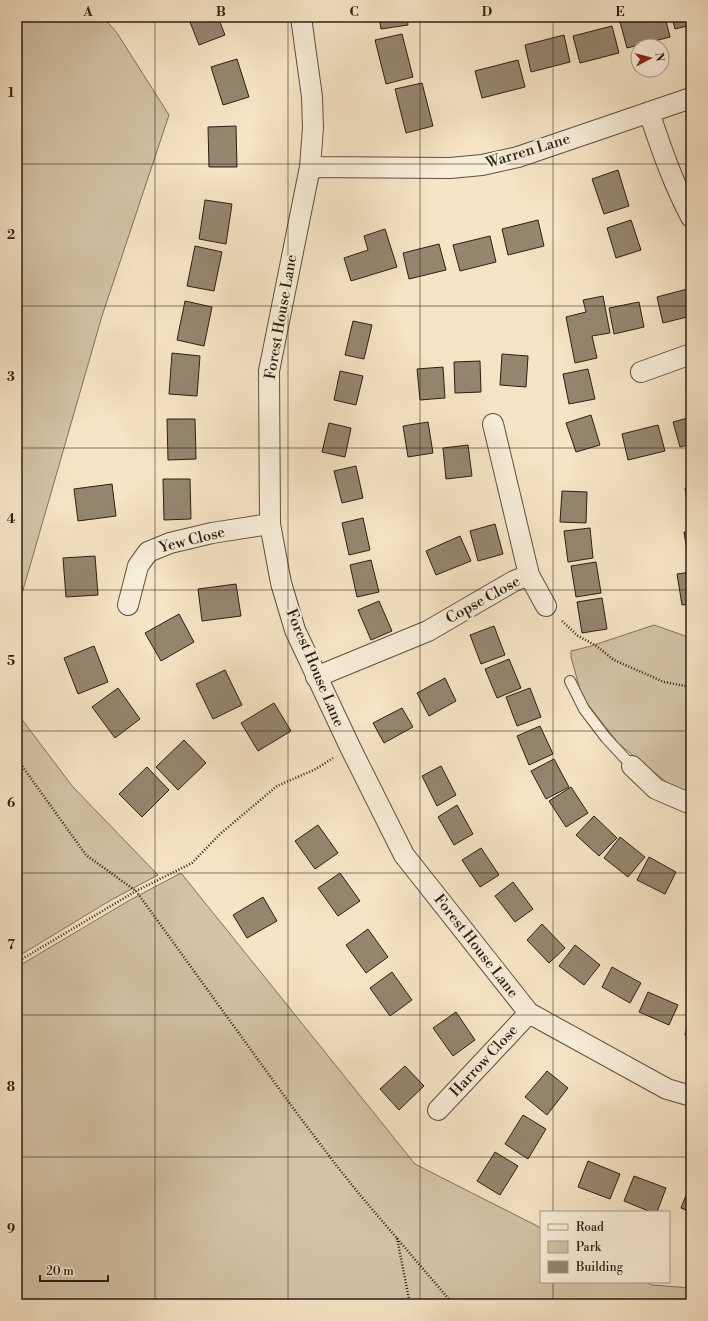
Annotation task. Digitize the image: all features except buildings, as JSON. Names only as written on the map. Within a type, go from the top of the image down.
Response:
[{"type":"street","name":"Forest House Lane","points":[[301,17],[312,97],[313,128],[310,167],[269,371],[270,524],[283,590],[295,630],[316,677],[404,855],[529,1013],[667,1089],[691,1096]]},
{"type":"street","name":"Warren Lane","points":[[310,167],[450,168],[482,165],[518,157],[691,98]]},
{"type":"street","points":[[649,112],[667,167],[679,195],[691,217]]},
{"type":"street","points":[[641,372],[691,354]]},
{"type":"street","name":"Copse Close","points":[[316,677],[428,631],[514,581],[529,575],[493,424]]},
{"type":"street","name":"Yew Close","points":[[128,605],[138,566],[148,552],[170,543],[212,533],[270,524]]},
{"type":"street","points":[[529,575],[546,606]]},
{"type":"street","points":[[632,766],[656,789],[691,804]]},
{"type":"street","name":"Harrow Close","points":[[438,1110],[529,1013]]},
{"type":"lane","points":[[570,681],[584,709],[606,738],[632,766]]},
{"type":"path","points":[[546,606],[578,636],[595,645],[614,660],[664,682],[691,686]]},
{"type":"path","points":[[17,962],[136,891],[192,863],[220,834],[277,786],[316,769],[350,747]]},
{"type":"path","points":[[17,759],[86,855],[136,891],[292,1108],[360,1195],[452,1304]]},
{"type":"path","points":[[397,1238],[410,1304]]},
{"type":"green space","points":[[17,17],[103,17],[117,33],[169,115],[102,316],[17,611]]},
{"type":"green space","points":[[654,625],[691,638],[691,802],[619,744],[582,697],[571,657],[571,651],[591,646]]},
{"type":"green space","points":[[17,713],[73,787],[158,875],[111,900],[17,957]]},
{"type":"green space","points":[[181,873],[415,1164],[540,1227],[540,1283],[648,1283],[652,1285],[691,1288],[691,1304],[17,1304],[17,967],[130,900]]}]
